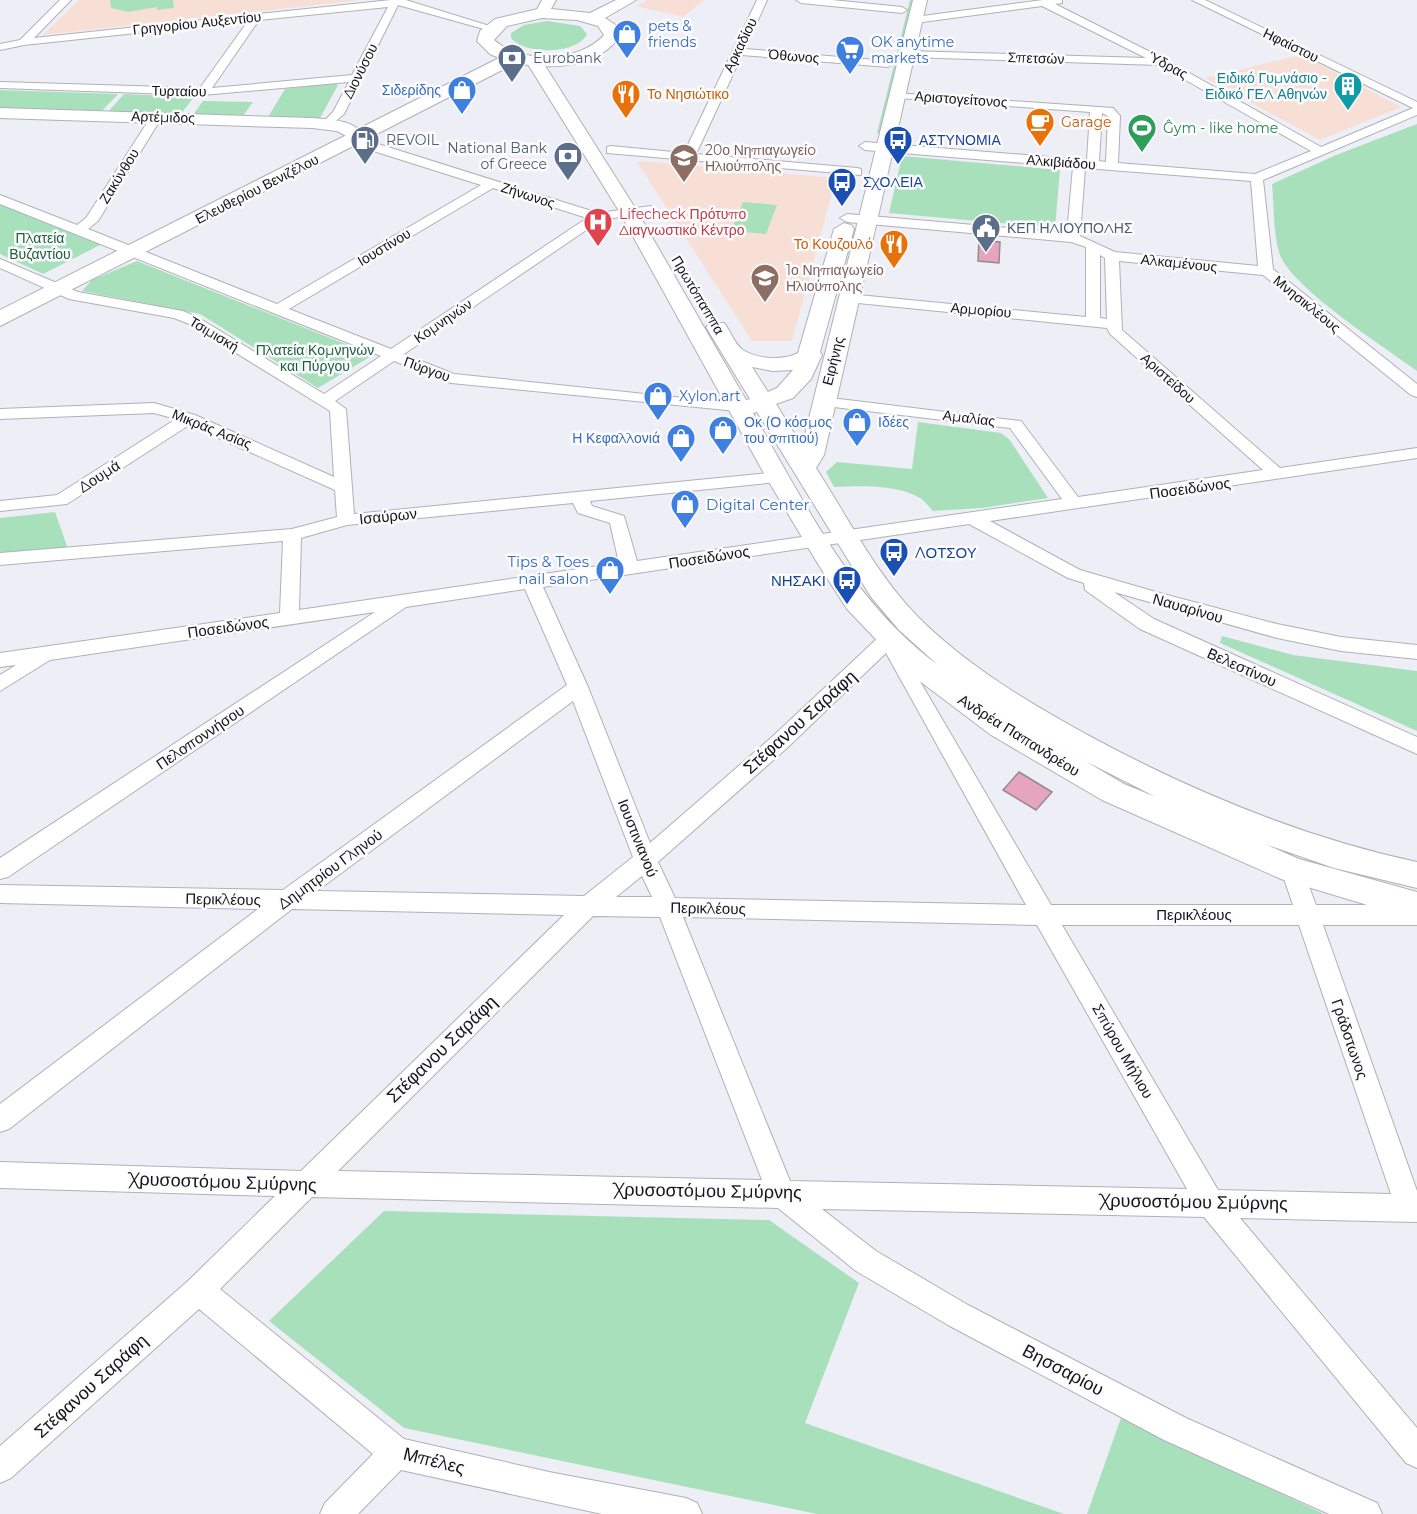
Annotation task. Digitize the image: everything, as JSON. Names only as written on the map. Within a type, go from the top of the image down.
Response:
[{"type":"main road","points":[[586,17],[609,0]]},
{"type":"main road","points":[[586,17],[628,0]]},
{"type":"main road","points":[[554,7],[586,17],[611,29],[612,36],[609,43],[587,55],[553,61],[534,61],[506,56],[485,41],[486,35],[496,25],[554,7]]},
{"type":"main road","name":"Ελευθερίου Βενιζέλου","points":[[0,305],[51,286],[125,249],[344,131],[506,56]]},
{"type":"main road","name":"Ελευθερίου Βενιζέλου","points":[[0,319],[51,286]]},
{"type":"street","points":[[24,42],[66,0]]},
{"type":"street","name":"Αρκαδίου","points":[[689,156],[736,51],[762,0]]},
{"type":"street","points":[[801,0],[907,10],[1044,3],[1062,0]]},
{"type":"street","name":"Ειρήνης","points":[[758,409],[794,386],[803,374],[811,355],[857,172],[888,64],[907,10],[920,0]]},
{"type":"street","name":"Ηφαίστου","points":[[1197,0],[1417,106]]},
{"type":"street","name":"Γρηγορίου Αυξεντίου","points":[[0,47],[24,42],[256,17],[425,3],[496,25]]},
{"type":"street","name":"Ύδρας","points":[[1044,3],[1164,63],[1320,151]]},
{"type":"street","name":"Διονύσου","points":[[344,131],[338,114],[393,5]]},
{"type":"street","name":"Ειρήνης","points":[[758,409],[800,411],[823,402],[907,54],[907,10]]},
{"type":"street","points":[[203,92],[256,17]]},
{"type":"street","name":"Όθωνος","points":[[736,51],[888,64]]},
{"type":"street","name":"Σπετσών","points":[[907,54],[1164,63]]},
{"type":"street","name":"Πρωτόπαππα","points":[[534,61],[734,354],[758,409]]},
{"type":"street","points":[[553,61],[586,111]]},
{"type":"street","name":"Τυρταίου","points":[[0,85],[203,92],[358,78]]},
{"type":"street","name":"Αριστογείτονος","points":[[898,95],[1096,108]]},
{"type":"street","points":[[1401,98],[1417,96]]},
{"type":"street","points":[[1073,238],[1096,108],[1109,110],[1114,116],[1112,165]]},
{"type":"street","points":[[1257,178],[1417,111]]},
{"type":"street","name":"Αρτέμιδος","points":[[0,113],[156,117],[344,131]]},
{"type":"street","name":"Ζακύνθου","points":[[78,230],[91,221],[156,117]]},
{"type":"street","name":"Ζήνωνος","points":[[344,131],[371,146],[597,217]]},
{"type":"street","points":[[608,145],[689,156],[857,172]]},
{"type":"street","points":[[608,145],[621,167]]},
{"type":"street","name":"Αλκιβιάδου","points":[[865,146],[1257,178]]},
{"type":"street","name":"Μνησικλέους","points":[[1257,178],[1265,267],[1417,392]]},
{"type":"street","name":"Ιουστίνου","points":[[277,310],[491,184]]},
{"type":"street","name":"Πρωτόπαππα","points":[[631,184],[637,210],[758,409]]},
{"type":"street","name":"Πύργου","points":[[0,199],[391,356],[460,380],[758,409]]},
{"type":"street","name":"Αλκαμένους","points":[[851,203],[867,220],[1073,238],[1093,245],[1112,256],[1265,267]]},
{"type":"street","name":"Κομνηνών","points":[[324,401],[597,217],[637,210]]},
{"type":"street","points":[[1093,245],[1093,320]]},
{"type":"street","name":"Αλκαμένους","points":[[1093,245],[1265,267]]},
{"type":"street","points":[[1112,256],[1114,324]]},
{"type":"street","name":"Τσιμισκή","points":[[0,263],[74,296],[178,314],[194,321],[324,401]]},
{"type":"street","name":"Αρμορίου","points":[[849,298],[1093,320],[1114,324]]},
{"type":"street","name":"Αριστείδου","points":[[1114,324],[1115,331],[1278,475]]},
{"type":"street","points":[[734,354],[777,366],[790,365],[811,355]]},
{"type":"street","points":[[324,401],[338,409],[346,520]]},
{"type":"street","points":[[791,473],[812,454],[823,402]]},
{"type":"street","name":"Αμαλίας","points":[[823,402],[1015,424],[1075,505]]},
{"type":"street","name":"Μικράς Ασίας","points":[[0,414],[154,408],[189,418],[343,487]]},
{"type":"street","name":"Ανδρέα Παπανδρέου","points":[[758,409],[791,473],[816,540],[856,603],[900,632],[930,644],[997,695],[1047,727],[1154,784],[1291,840],[1347,858],[1417,875]]},
{"type":"street","name":"Δουμά","points":[[0,506],[61,500],[189,418]]},
{"type":"street","name":"Ποσειδώνος","points":[[0,660],[400,604],[816,540],[846,538],[1075,505],[1417,453]]},
{"type":"street","name":"Ανδρέα Παπανδρέου","points":[[791,473],[846,538],[876,584],[915,663],[954,694],[1055,760],[1166,817],[1292,870],[1417,906]]},
{"type":"street","name":"Ισαύρων","points":[[0,559],[292,535],[346,520],[791,473]]},
{"type":"street","points":[[580,497],[584,509],[618,520],[630,570]]},
{"type":"street","name":"Ναυαρίνου","points":[[973,519],[1074,574],[1215,616],[1278,632],[1341,644],[1417,652]]},
{"type":"street","points":[[289,619],[292,535]]},
{"type":"street","name":"Βελεστίνου","points":[[1074,574],[1147,624],[1417,746]]},
{"type":"street","name":"Ιουστινιανού","points":[[532,584],[578,687],[646,861],[668,908],[781,1192]]},
{"type":"street","name":"Πελοποννήσου","points":[[0,870],[400,604]]},
{"type":"street","name":"Στέφανου Σαράφη","points":[[0,1467],[199,1290],[588,906],[646,861],[900,632]]},
{"type":"street","name":"Σπύρου Μήλιου","points":[[900,632],[901,666],[1210,1203],[1417,1452]]},
{"type":"street","points":[[0,684],[49,653]]},
{"type":"street","name":"Δημητρίου Γληνού","points":[[0,1120],[287,900],[578,687]]},
{"type":"street","name":"Γράδστωνος","points":[[1292,870],[1413,1207]]},
{"type":"street","name":"Περικλέους","points":[[0,894],[1044,915],[1417,915]]},
{"type":"street","name":"Χρυσοστόμου Σμύρνης","points":[[0,1175],[304,1184],[781,1192],[1413,1207]]},
{"type":"street","name":"Βησσαρίου","points":[[781,1192],[866,1261],[958,1315],[1174,1429],[1366,1514]]},
{"type":"street","name":"Μπέλες","points":[[199,1290],[396,1453],[549,1488],[686,1514]]},
{"type":"street","points":[[336,1514],[396,1453]]},
{"type":"shaded area","points":[[79,0],[361,0],[43,35]]},
{"type":"shaded area","points":[[647,0],[704,0],[683,17],[636,6]]},
{"type":"shaded area","points":[[1302,55],[1401,107],[1320,140],[1205,78]]},
{"type":"shaded area","points":[[637,162],[836,178],[792,341],[752,341]]},
{"type":"green space","points":[[110,0],[173,0],[174,8],[157,10],[157,7],[128,12],[111,8]]},
{"type":"green space","points":[[910,0],[913,0],[880,133],[877,133]]},
{"type":"green space","points":[[547,21],[580,26],[587,34],[573,46],[550,50],[527,48],[511,38],[511,33],[524,25]]},
{"type":"green space","points":[[334,83],[338,85],[320,118],[268,117],[285,89]]},
{"type":"green space","points":[[0,90],[118,94],[100,113],[0,110]]},
{"type":"green space","points":[[124,94],[194,97],[180,115],[107,113]]},
{"type":"green space","points":[[203,101],[253,102],[243,116],[193,115]]},
{"type":"green space","points":[[1417,124],[1417,371],[1318,299],[1286,266],[1277,244],[1272,184],[1336,155]]},
{"type":"green space","points":[[902,156],[1060,170],[1055,228],[889,213]]},
{"type":"green space","points":[[743,202],[777,205],[766,234],[731,231]]},
{"type":"green space","name":"Πλατεία Βυζαντίου","points":[[0,203],[102,244],[43,274],[0,254]]},
{"type":"green space","name":"Πλατεία Κομνηνών και Πύργου","points":[[137,261],[373,355],[318,388],[200,314],[82,291],[92,280]]},
{"type":"green space","points":[[918,422],[1001,433],[1009,439],[1048,498],[982,508],[933,511],[920,498],[900,490],[878,487],[834,487],[826,472],[837,462],[912,469]]},
{"type":"green space","points":[[55,512],[68,549],[0,554],[0,518]]},
{"type":"green space","points":[[1222,636],[1293,655],[1417,671],[1417,731],[1220,643]]},
{"type":"green space","points":[[384,1211],[769,1220],[859,1283],[805,1423],[1064,1514],[817,1514],[404,1428],[269,1321]]},
{"type":"green space","points":[[1121,1418],[1324,1514],[1087,1514]]},
{"type":"building","points":[[979,240],[1000,242],[999,263],[978,261]]},
{"type":"building","points":[[1019,772],[1052,792],[1036,810],[1003,790]]},
{"type":"place","name":"pets & friends","points":[[627,60]]},
{"type":"place","name":"OK anytime markets","points":[[850,76]]},
{"type":"place","name":"Eurobank","points":[[512,84]]},
{"type":"place","name":"Ειδικό Γυμνάσιο - Ειδικό ΓΕΛ Αθηνών","points":[[1348,112]]},
{"type":"place","name":"Σιδερίδης","points":[[462,116]]},
{"type":"place","name":"Το Νησιώτικο","points":[[626,120]]},
{"type":"place","name":"Garage","points":[[1040,148]]},
{"type":"place","name":"Ĝym - like home","points":[[1142,154]]},
{"type":"place","name":"REVOIL","points":[[365,166]]},
{"type":"place","name":"ΑΣΤΥΝΟΜΙΑ","points":[[898,166]]},
{"type":"place","name":"National Bank of Greece","points":[[568,182]]},
{"type":"place","name":"20ο Νηπιαγωγείo Ηλιούπολης","points":[[684,184]]},
{"type":"place","name":"ΣΧΟΛΕΙΑ","points":[[842,208]]},
{"type":"place","name":"Lifecheck Πρότυπο Διαγνωστικό Κέντρο","points":[[598,248]]},
{"type":"place","name":"ΚΕΠ ΗΛΙΟΥΠΟΛΗΣ","points":[[986,254]]},
{"type":"place","name":"Το Κουζουλό","points":[[894,270]]},
{"type":"place","name":"1ο Νηπιαγωγείο Ηλιούπολης","points":[[765,304]]},
{"type":"place","name":"Xylon.art","points":[[658,422]]},
{"type":"place","name":"Ιδέες","points":[[857,448]]},
{"type":"place","name":"Οκ (Ο κόσμος του σπιτιού)","points":[[723,456]]},
{"type":"place","name":"Η Κεφαλλονιά","points":[[681,464]]},
{"type":"place","name":"Digital Center","points":[[685,530]]},
{"type":"place","name":"ΛΟΤΣΟΥ","points":[[894,578]]},
{"type":"place","name":"Tips & Toes nail salon","points":[[610,596]]},
{"type":"place","name":"ΝΗΣΑΚΙ","points":[[847,606]]}]
